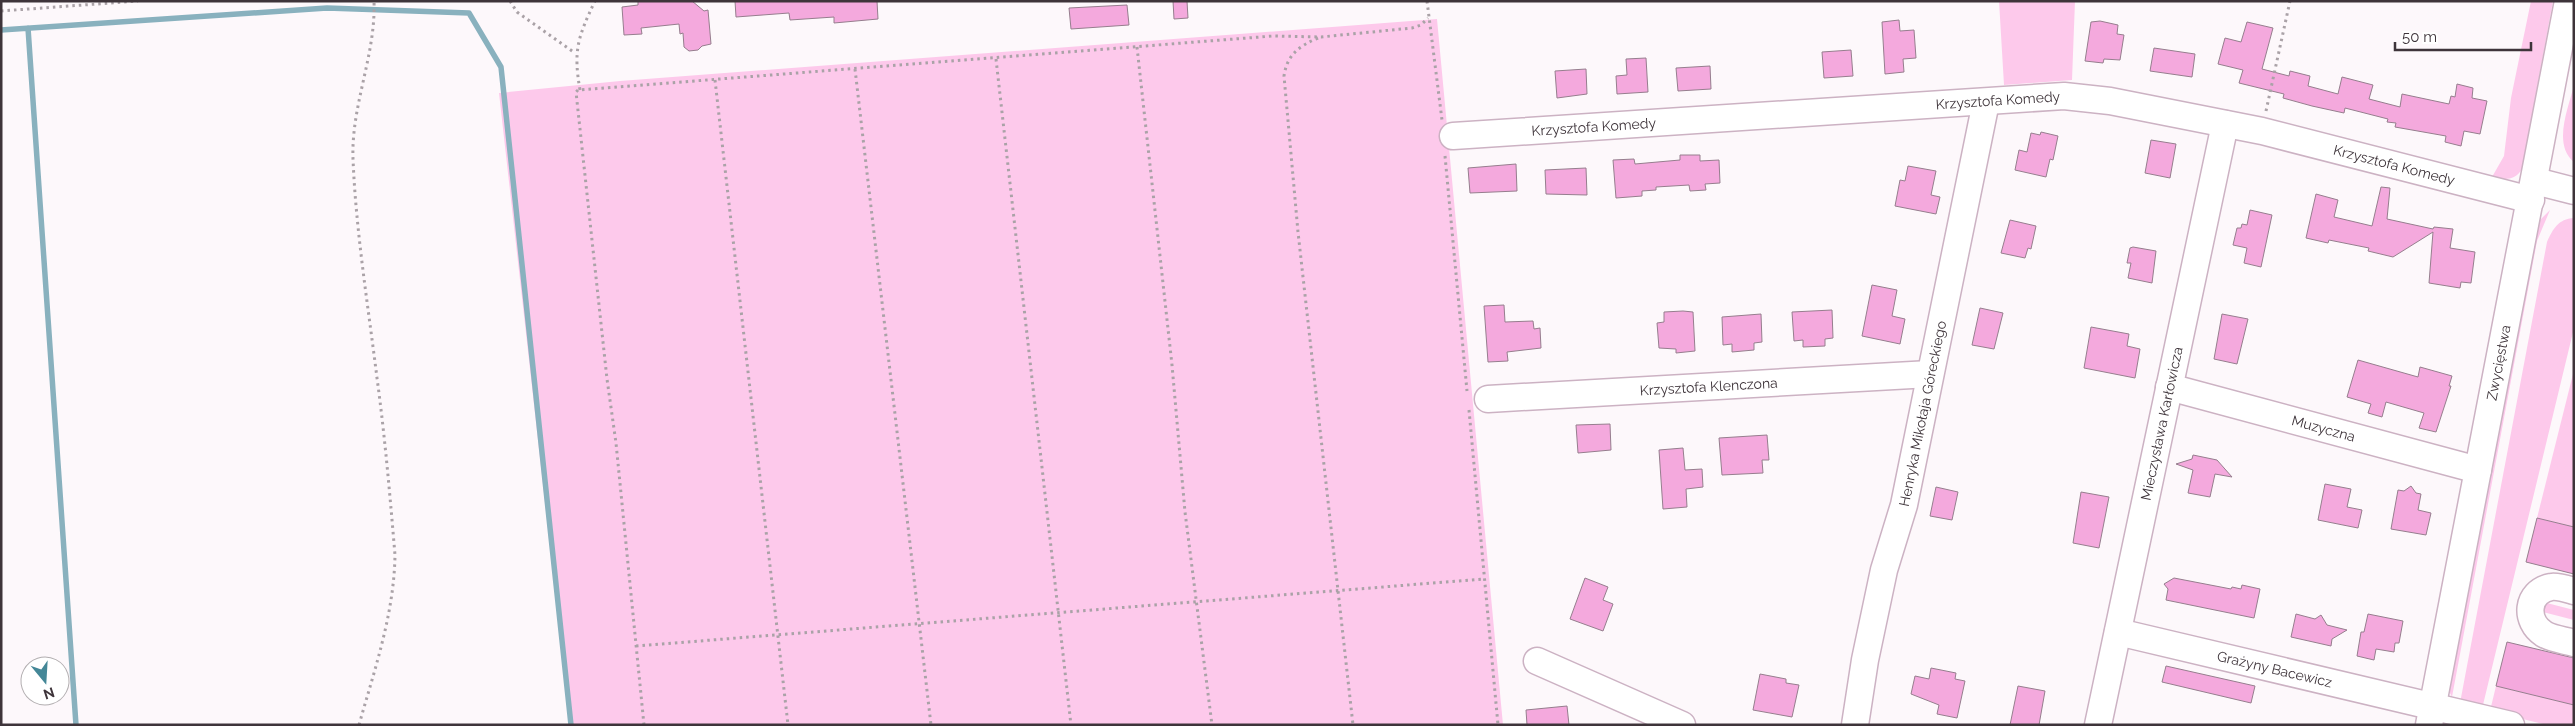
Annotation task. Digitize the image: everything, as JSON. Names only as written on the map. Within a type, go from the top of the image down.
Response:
[{"type":"street","name":"Zwycięstwa","points":[[2431,715],[2568,1]]},
{"type":"street","name":"Krzysztofa Komedy","points":[[1447,139],[1861,108],[1986,102],[2040,96],[2088,98],[2262,131],[2533,191],[2574,191]]},
{"type":"street","name":"Henryka Mikołaja Góreckiego","points":[[1855,725],[1865,660],[1884,570],[1904,505],[1986,102]]},
{"type":"street","name":"Mieczysława Karłowicza","points":[[2098,725],[2225,124]]},
{"type":"street","name":"Krzysztofa Klenczona","points":[[1475,401],[1930,374]]},
{"type":"street","name":"Muzyczna","points":[[2169,387],[2478,470]]},
{"type":"street","points":[[2574,590],[2554,587],[2544,589],[2533,598],[2530,613],[2534,625],[2544,634],[2574,642]]},
{"type":"street","name":"Grażyny Bacewicz","points":[[2118,632],[2431,715],[2511,725]]},
{"type":"street","points":[[1537,661],[1682,725]]},
{"type":"path","points":[[1,11],[138,1]]},
{"type":"path","points":[[359,725],[387,629],[395,577],[380,403],[356,209],[353,158],[357,104],[369,58],[374,1]]},
{"type":"path","points":[[510,1],[517,12],[575,53]]},
{"type":"path","points":[[580,90],[575,53],[582,30],[595,1]]},
{"type":"path","points":[[1427,1],[1447,139],[1475,401],[1484,579],[1498,725]]},
{"type":"path","points":[[2262,131],[2290,1]]},
{"type":"path","points":[[644,725],[576,92],[580,90],[1273,36],[1321,37],[1412,28],[1421,25],[1428,18]]},
{"type":"path","points":[[1321,37],[1304,44],[1293,53],[1285,64],[1284,76],[1298,232],[1353,725]]},
{"type":"path","points":[[1136,47],[1172,365],[1185,512],[1212,725]]},
{"type":"path","points":[[996,59],[1071,725]]},
{"type":"path","points":[[855,69],[931,725]]},
{"type":"path","points":[[715,80],[788,725]]},
{"type":"path","points":[[636,646],[1484,579]]},
{"type":"shaded area","points":[[1999,1],[2075,1],[2072,80],[2004,85]]},
{"type":"shaded area","points":[[2531,1],[2553,1],[2522,169],[2513,178],[2496,178],[2492,177],[2504,156],[2511,98]]},
{"type":"shaded area","points":[[1437,19],[1503,725],[570,725],[499,93],[620,81]]},
{"type":"shaded area","points":[[2574,85],[2574,162],[2567,154],[2563,136],[2566,114]]},
{"type":"shaded area","points":[[2550,210],[2537,241],[2452,697],[2447,687],[2538,222]]},
{"type":"shaded area","points":[[2574,218],[2574,328],[2482,709],[2460,703],[2547,242],[2557,225],[2564,220]]},
{"type":"shaded area","points":[[2574,370],[2574,527],[2537,518]]},
{"type":"shaded area","points":[[2539,601],[2574,610],[2574,620],[2535,610]]},
{"type":"shaded area","points":[[2496,686],[2574,705],[2574,725],[2547,725],[2490,711]]},
{"type":"building","points":[[638,1],[692,1],[704,11],[708,10],[711,44],[702,46],[698,50],[689,51],[684,47],[683,33],[680,34],[679,24],[641,28],[642,34],[624,35],[622,7],[638,5]]},
{"type":"building","points":[[735,1],[877,1],[878,19],[834,23],[834,17],[790,20],[789,13],[736,17]]},
{"type":"building","points":[[1173,1],[1187,1],[1188,18],[1174,19]]},
{"type":"building","points":[[1127,5],[1129,25],[1071,29],[1069,8]]},
{"type":"building","points":[[1899,20],[1900,31],[1914,30],[1916,58],[1903,59],[1904,72],[1885,74],[1882,22]]},
{"type":"building","points":[[2100,21],[2118,25],[2117,34],[2124,35],[2120,60],[2104,59],[2103,63],[2085,61],[2091,22]]},
{"type":"building","points":[[2247,22],[2273,28],[2262,69],[2289,76],[2290,71],[2310,76],[2308,86],[2338,94],[2342,77],[2373,85],[2369,99],[2400,107],[2402,94],[2449,104],[2451,96],[2455,97],[2457,84],[2473,88],[2472,98],[2487,101],[2480,134],[2464,131],[2461,146],[2445,142],[2446,136],[2395,127],[2396,123],[2387,122],[2388,119],[2345,108],[2344,113],[2312,106],[2283,98],[2284,94],[2239,83],[2243,70],[2218,64],[2225,38],[2241,42]]},
{"type":"building","points":[[2154,48],[2195,54],[2192,77],[2150,71]]},
{"type":"building","points":[[1851,50],[1853,76],[1824,78],[1822,52]]},
{"type":"building","points":[[1646,58],[1648,92],[1617,94],[1616,76],[1627,75],[1626,59]]},
{"type":"building","points":[[1710,66],[1711,89],[1678,91],[1676,68]]},
{"type":"building","points":[[1586,69],[1587,94],[1557,98],[1555,71]]},
{"type":"building","points":[[2041,132],[2058,136],[2053,160],[2050,159],[2046,177],[2015,170],[2019,150],[2027,152],[2031,133],[2040,135]]},
{"type":"building","points":[[2151,140],[2176,144],[2170,178],[2145,173]]},
{"type":"building","points":[[1680,155],[1700,155],[1700,161],[1719,160],[1720,183],[1705,184],[1706,190],[1690,191],[1689,185],[1656,187],[1656,190],[1642,191],[1642,196],[1616,198],[1613,160],[1634,159],[1635,164],[1680,160]]},
{"type":"building","points":[[1516,164],[1517,191],[1470,193],[1468,168]]},
{"type":"building","points":[[1908,166],[1936,171],[1931,195],[1940,197],[1936,214],[1895,206],[1900,180],[1905,181]]},
{"type":"building","points":[[1586,168],[1587,195],[1546,194],[1545,170]]},
{"type":"building","points":[[2381,187],[2390,188],[2387,219],[2433,229],[2434,227],[2453,229],[2450,248],[2475,252],[2471,283],[2461,282],[2460,288],[2429,283],[2433,232],[2393,257],[2368,251],[2369,248],[2329,240],[2328,243],[2306,238],[2316,194],[2338,200],[2334,217],[2372,226]]},
{"type":"building","points":[[2250,210],[2272,215],[2261,267],[2244,263],[2247,248],[2233,245],[2237,228],[2241,228],[2242,224],[2247,225]]},
{"type":"building","points":[[2010,220],[2036,226],[2031,249],[2028,248],[2025,258],[2001,253]]},
{"type":"building","points":[[2130,248],[2156,251],[2152,283],[2128,278],[2131,263],[2127,263]]},
{"type":"building","points":[[1872,285],[1897,290],[1892,316],[1905,319],[1900,344],[1862,336]]},
{"type":"building","points":[[1504,305],[1505,322],[1533,321],[1534,329],[1540,328],[1541,348],[1507,352],[1508,361],[1488,362],[1484,306]]},
{"type":"building","points":[[1980,308],[2003,313],[1994,349],[1972,345]]},
{"type":"building","points":[[1832,310],[1833,338],[1825,339],[1825,346],[1803,347],[1803,340],[1794,341],[1792,312]]},
{"type":"building","points":[[1664,312],[1693,312],[1695,351],[1676,353],[1676,349],[1659,348],[1657,323],[1664,322]]},
{"type":"building","points":[[1761,314],[1762,342],[1754,343],[1754,350],[1732,352],[1732,344],[1723,345],[1722,317]]},
{"type":"building","points":[[2222,314],[2248,319],[2237,364],[2214,359]]},
{"type":"building","points":[[2091,327],[2129,334],[2127,346],[2140,349],[2135,378],[2084,368]]},
{"type":"building","points":[[2358,360],[2418,377],[2420,367],[2452,376],[2449,386],[2451,386],[2436,432],[2419,428],[2424,413],[2386,402],[2382,417],[2368,413],[2371,404],[2347,397]]},
{"type":"building","points":[[1610,424],[1611,450],[1578,453],[1576,425]]},
{"type":"building","points":[[1767,435],[1769,460],[1762,460],[1763,473],[1722,475],[1719,438]]},
{"type":"building","points":[[1683,448],[1685,470],[1702,469],[1703,487],[1686,489],[1687,507],[1663,509],[1659,450]]},
{"type":"building","points":[[2193,455],[2217,460],[2232,477],[2215,474],[2210,497],[2188,493],[2193,470],[2176,464],[2192,459]]},
{"type":"building","points":[[2325,484],[2351,489],[2347,507],[2362,510],[2358,528],[2318,520]]},
{"type":"building","points":[[2411,486],[2416,493],[2421,494],[2418,510],[2431,513],[2426,535],[2391,529],[2398,490],[2404,491]]},
{"type":"building","points":[[1936,487],[1958,492],[1952,520],[1930,516]]},
{"type":"building","points":[[2081,492],[2109,497],[2099,548],[2073,543]]},
{"type":"building","points":[[2537,518],[2574,527],[2574,574],[2526,562]]},
{"type":"building","points":[[1585,578],[1608,587],[1603,600],[1613,604],[1603,631],[1570,619]]},
{"type":"building","points":[[2174,578],[2231,589],[2232,587],[2241,589],[2242,585],[2260,589],[2254,618],[2166,600],[2168,589],[2164,584]]},
{"type":"building","points":[[2296,614],[2315,619],[2321,615],[2327,625],[2347,630],[2332,639],[2331,646],[2291,637]]},
{"type":"building","points":[[2368,614],[2403,621],[2399,643],[2395,643],[2394,652],[2376,649],[2374,660],[2357,656],[2361,632],[2364,632]]},
{"type":"building","points":[[2507,642],[2574,658],[2574,705],[2496,686]]},
{"type":"building","points":[[2166,666],[2255,686],[2251,703],[2162,682]]},
{"type":"building","points":[[1931,668],[1956,673],[1955,679],[1965,681],[1957,718],[1937,714],[1939,705],[1911,694],[1915,676],[1929,679]]},
{"type":"building","points":[[1760,674],[1786,679],[1786,683],[1799,685],[1792,717],[1753,710]]},
{"type":"building","points":[[2018,686],[2045,691],[2039,725],[2010,725]]},
{"type":"building","points":[[1567,706],[1569,725],[1527,725],[1526,710]]},
{"type":"waterway","points":[[1,30],[327,8],[469,13],[501,67],[571,725]]},
{"type":"waterway","points":[[28,28],[76,725]]}]
